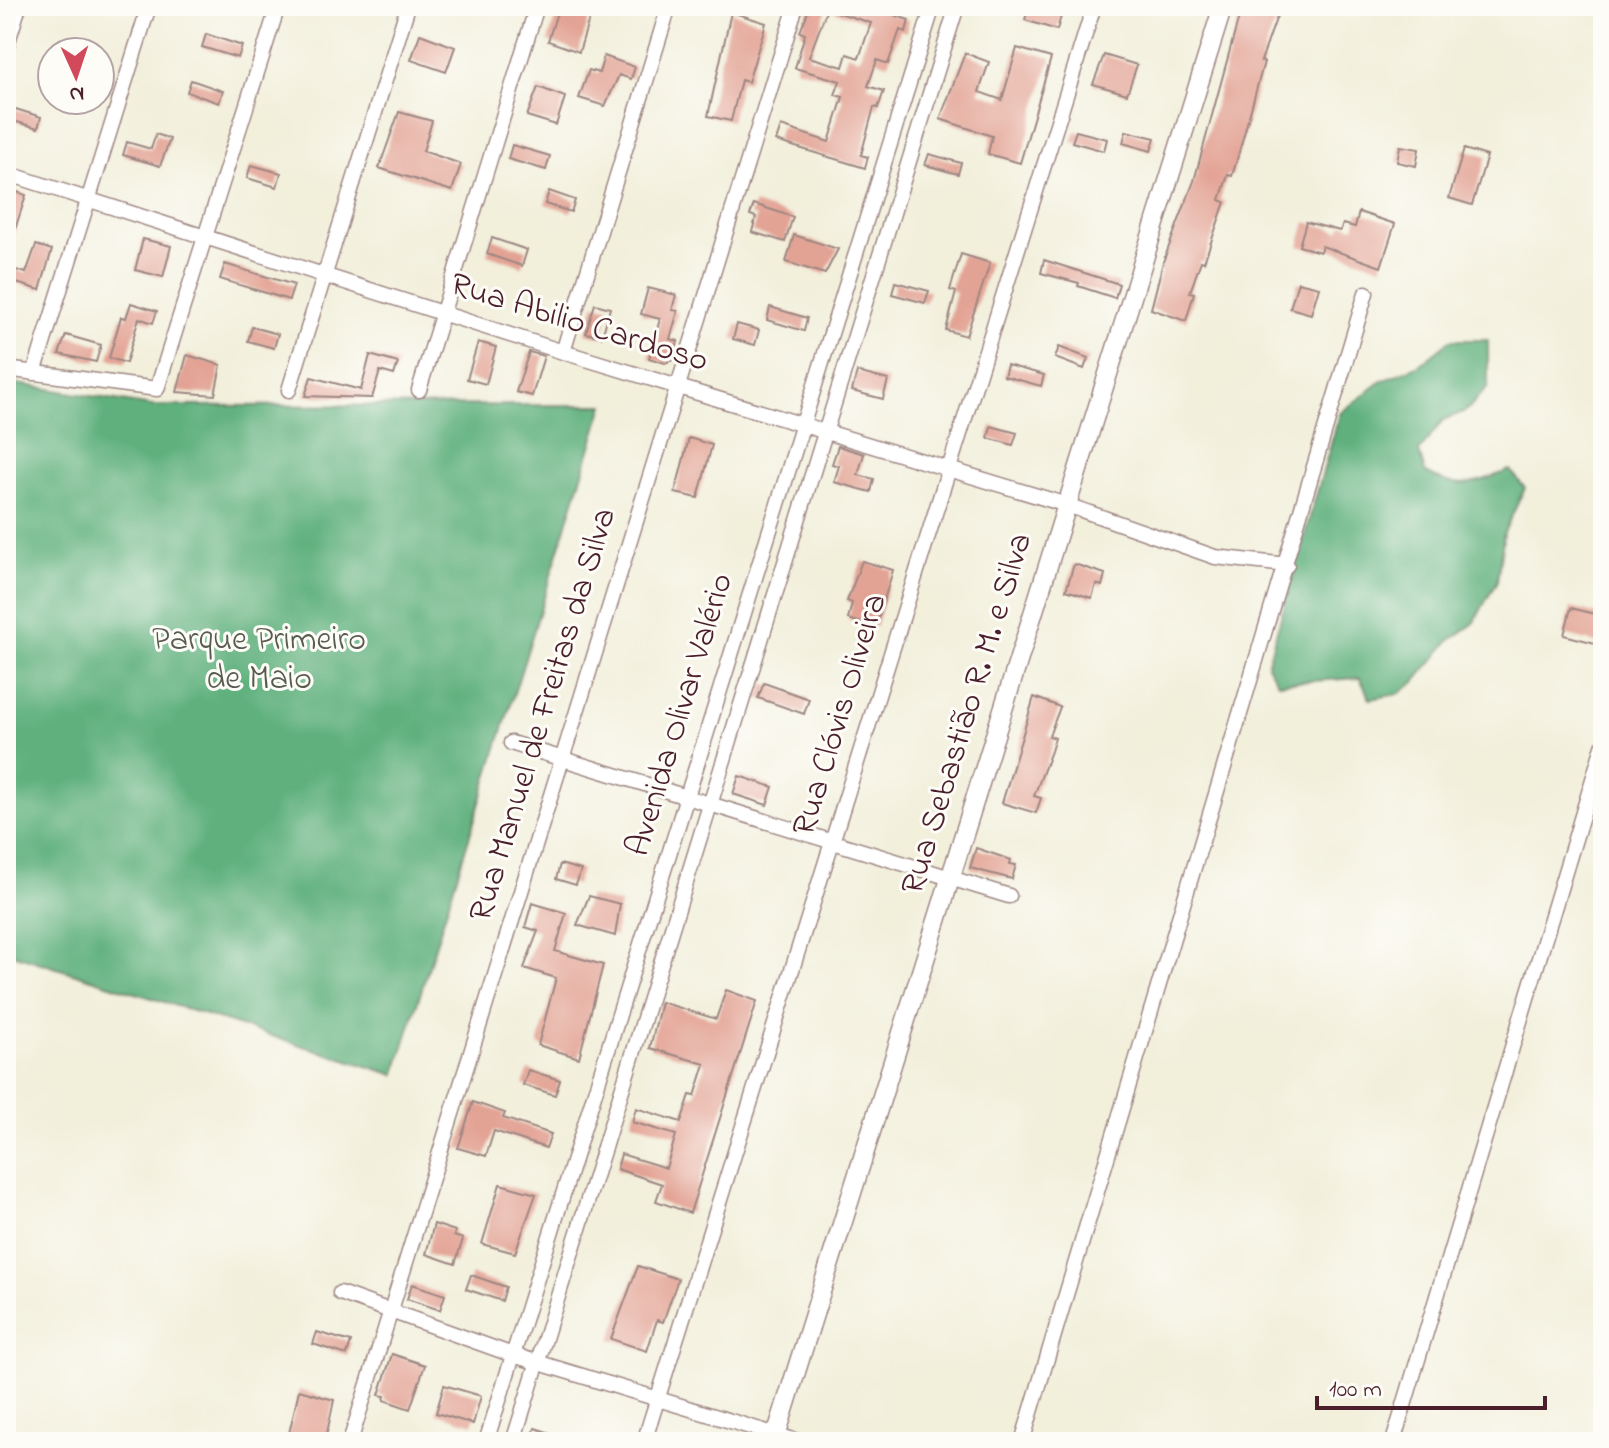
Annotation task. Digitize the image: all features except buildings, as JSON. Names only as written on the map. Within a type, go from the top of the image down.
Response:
[{"type":"street","points":[[6,48],[19,6]]},
{"type":"street","points":[[34,373],[149,6]]},
{"type":"street","points":[[6,369],[157,389],[278,6]]},
{"type":"street","points":[[289,390],[408,6]]},
{"type":"street","points":[[419,390],[537,6]]},
{"type":"street","points":[[563,352],[669,6]]},
{"type":"street","name":"Rua Manuel de Freitas da Silva","points":[[350,1442],[796,6]]},
{"type":"street","name":"Avenida Olivar Valério","points":[[486,1442],[933,6]]},
{"type":"street","points":[[513,1442],[957,6]]},
{"type":"street","name":"Rua Clóvis Oliveira","points":[[644,1442],[1094,6]]},
{"type":"street","name":"Rua Sebastião R. M. e Silva","points":[[775,1438],[1223,6]]},
{"type":"street","name":"Rua Abilio Cardoso","points":[[6,173],[563,352],[1067,505],[1215,557],[1287,565]]},
{"type":"street","points":[[1022,1442],[1366,293]]},
{"type":"street","points":[[511,743],[1009,896]]},
{"type":"street","points":[[1393,1442],[1603,746]]},
{"type":"street","points":[[340,1293],[513,1355],[775,1438],[800,1442]]},
{"type":"green space","points":[[1450,340],[1488,340],[1488,387],[1466,411],[1443,420],[1419,452],[1425,472],[1448,482],[1477,482],[1510,470],[1525,488],[1504,532],[1497,581],[1473,624],[1449,641],[1415,682],[1398,694],[1370,699],[1360,678],[1278,683],[1267,665],[1340,413],[1382,381],[1419,365]]},
{"type":"green space","name":"Parque Primeiro de Maio","points":[[6,382],[152,406],[604,405],[395,1075],[6,952]]}]
